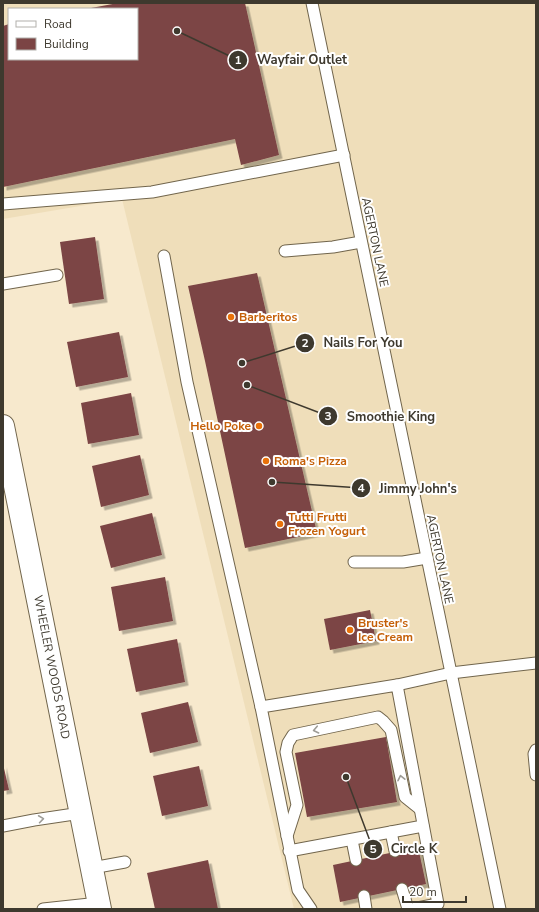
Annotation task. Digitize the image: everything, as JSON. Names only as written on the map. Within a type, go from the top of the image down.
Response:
[{"type":"street","name":"WHEELER WOODS ROAD","points":[[3,426],[99,906]]},
{"type":"lane","name":"AGERTON LANE","points":[[312,3],[500,909]]},
{"type":"lane","points":[[3,204],[152,192],[344,155]]},
{"type":"lane","points":[[285,251],[333,247],[362,242]]},
{"type":"lane","points":[[164,256],[187,382],[260,707],[289,851],[298,890],[311,909]]},
{"type":"lane","points":[[3,284],[57,275]]},
{"type":"lane","points":[[354,562],[402,562],[427,558]]},
{"type":"lane","points":[[260,707],[397,685],[451,673],[536,663]]},
{"type":"lane","points":[[397,685],[438,904],[412,909]]},
{"type":"lane","points":[[287,836],[297,804],[286,752],[288,743],[293,735],[378,717],[391,730],[405,797],[420,809]]},
{"type":"lane","points":[[535,752],[536,775]]},
{"type":"lane","points":[[3,826],[34,820],[81,814]]},
{"type":"lane","points":[[289,851],[423,826]]},
{"type":"lane","points":[[391,832],[395,851]]},
{"type":"lane","points":[[352,840],[356,860]]},
{"type":"lane","points":[[92,868],[125,862]]},
{"type":"lane","points":[[402,889],[408,909]]},
{"type":"lane","points":[[364,896],[366,909]]},
{"type":"lane","points":[[42,909],[99,906]]},
{"type":"shaded area","points":[[3,3],[536,3],[536,909],[294,909],[122,199],[3,219]]},
{"type":"building","points":[[118,3],[245,3],[279,155],[241,165],[235,139],[3,187],[3,26],[8,24],[8,60],[138,60],[138,8],[91,8]]},
{"type":"building","points":[[95,237],[104,299],[69,304],[60,242]]},
{"type":"building","points":[[257,273],[317,533],[245,548],[188,286]]},
{"type":"building","points":[[119,332],[128,377],[76,387],[67,342]]},
{"type":"building","points":[[131,393],[139,435],[88,444],[81,403]]},
{"type":"building","points":[[140,455],[149,495],[101,507],[92,466]]},
{"type":"building","points":[[152,513],[162,555],[111,568],[100,526]]},
{"type":"building","points":[[165,577],[173,621],[119,631],[111,587]]},
{"type":"building","name":"Bruster's Ice Cream","points":[[370,610],[376,641],[330,650],[324,619]]},
{"type":"building","points":[[177,639],[185,682],[136,692],[127,649]]},
{"type":"building","points":[[188,702],[198,742],[150,753],[141,713]]},
{"type":"building","points":[[386,737],[397,802],[307,817],[295,753]]},
{"type":"building","points":[[3,764],[9,790],[3,791]]},
{"type":"building","points":[[199,766],[208,806],[162,816],[153,776]]},
{"type":"building","points":[[418,847],[426,884],[340,902],[333,865]]},
{"type":"building","points":[[208,860],[218,909],[155,909],[147,873]]},
{"type":"place","name":"Wayfair Outlet","points":[[177,31]]},
{"type":"place","name":"Barberitos","points":[[231,317]]},
{"type":"place","name":"Nails For You","points":[[242,363]]},
{"type":"place","name":"Smoothie King","points":[[247,385]]},
{"type":"place","name":"Hello Poke","points":[[259,426]]},
{"type":"place","name":"Roma's Pizza","points":[[266,461]]},
{"type":"place","name":"Jimmy John's","points":[[272,482]]},
{"type":"place","name":"Tutti Frutti Frozen Yogurt","points":[[280,524]]},
{"type":"place","name":"Bruster's Ice Cream","points":[[350,630]]},
{"type":"place","name":"Circle K","points":[[346,777]]}]
